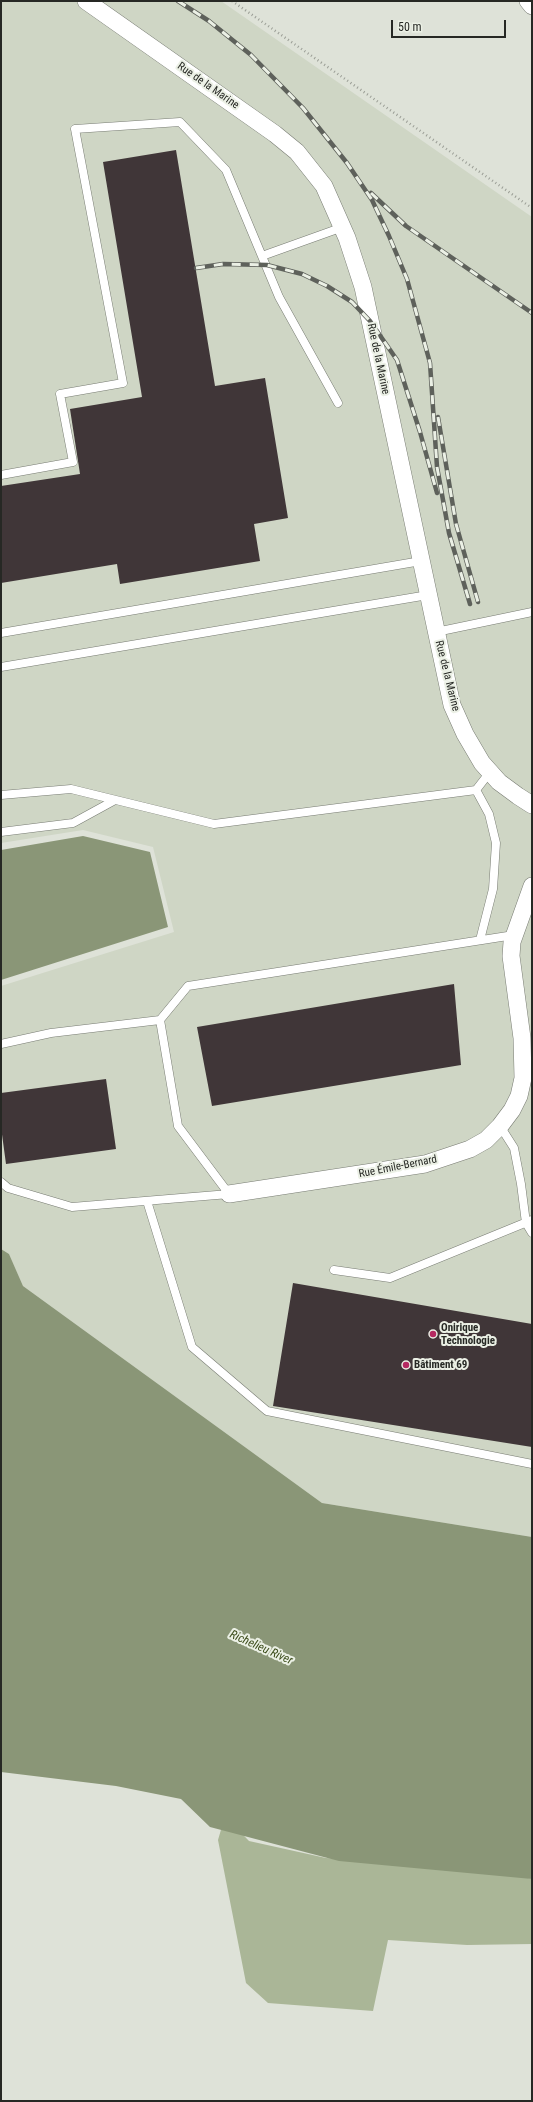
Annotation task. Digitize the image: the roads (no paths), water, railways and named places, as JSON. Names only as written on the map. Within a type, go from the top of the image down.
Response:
[{"type":"street","name":"Rue de la Marine","points":[[86,1],[275,134],[297,152],[324,186],[342,227],[363,287],[452,706],[465,734],[482,763],[490,772],[518,796],[532,805]]},
{"type":"street","points":[[528,1],[532,6]]},
{"type":"street","name":"Rue Émile-Bernard","points":[[229,1194],[425,1164],[470,1149],[486,1140],[500,1126],[512,1110],[528,1080],[510,956],[514,935],[532,886]]},
{"type":"lane","points":[[1,475],[72,462],[60,394],[123,383],[76,129],[180,122],[226,170],[279,297],[338,402]]},
{"type":"lane","points":[[262,256],[342,227]]},
{"type":"lane","points":[[1,633],[421,561]]},
{"type":"lane","points":[[1,668],[428,595]]},
{"type":"lane","points":[[436,632],[532,612]]},
{"type":"lane","points":[[1,795],[71,789],[214,824],[476,790],[490,772]]},
{"type":"lane","points":[[476,790],[488,814],[496,843],[493,889],[480,940]]},
{"type":"lane","points":[[1,832],[73,823],[115,800]]},
{"type":"lane","points":[[1,1044],[52,1033],[160,1020],[188,986],[514,935]]},
{"type":"lane","points":[[160,1020],[178,1126],[229,1194]]},
{"type":"lane","points":[[500,1126],[514,1148],[532,1233]]},
{"type":"lane","points":[[1,1182],[8,1188],[72,1208],[229,1194]]},
{"type":"lane","points":[[147,1201],[192,1347],[267,1411],[532,1464]]},
{"type":"lane","points":[[334,1270],[390,1278],[529,1222]]},
{"type":"water","points":[[83,836],[150,852],[168,927],[1,980],[1,850]]},
{"type":"water","name":"Richelieu River","points":[[1,1249],[9,1254],[23,1286],[322,1503],[532,1537],[532,1879],[339,1861],[210,1827],[181,1799],[116,1786],[1,1772]]},
{"type":"railway","points":[[178,1],[209,21],[251,55],[303,108],[347,163],[372,200],[407,279],[430,363],[437,467],[449,533],[470,604]]},
{"type":"railway","points":[[371,193],[406,226],[532,313]]},
{"type":"railway","points":[[196,268],[223,264],[267,265],[302,274],[327,286],[352,302],[370,321],[397,360],[420,432],[437,493]]},
{"type":"railway","points":[[438,417],[456,524],[478,602]]},
{"type":"place","name":"Onirique Technologie","points":[[433,1334]]},
{"type":"place","name":"Bâtiment 69","points":[[406,1365]]}]
